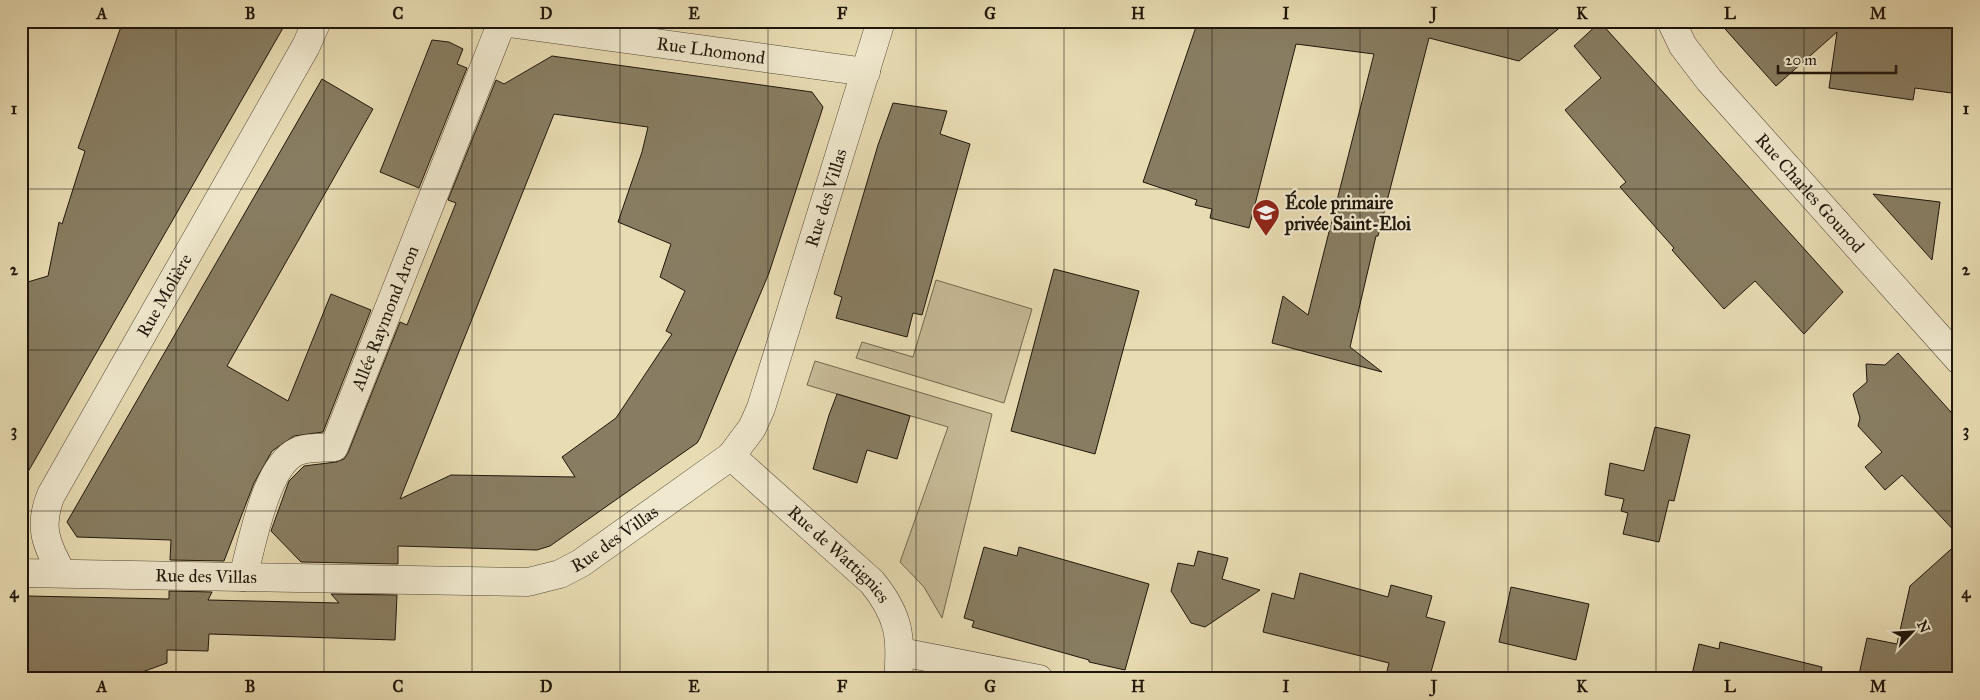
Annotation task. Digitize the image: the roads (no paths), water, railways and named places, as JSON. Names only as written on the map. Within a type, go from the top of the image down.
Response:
[{"type":"street","name":"Rue Molière","points":[[62,573],[51,554],[43,528],[45,510],[51,495],[306,46],[317,21]]},
{"type":"street","name":"Rue des Villas","points":[[21,573],[528,582],[545,579],[581,563],[731,456],[752,428],[761,408],[881,21]]},
{"type":"street","name":"Rue Charles Gounod","points":[[1671,21],[1683,46],[1709,80],[1959,360]]},
{"type":"street","name":"Rue Lhomond","points":[[499,22],[866,72]]},
{"type":"street","name":"Allée Raymond Aron","points":[[243,577],[271,479],[282,462],[297,451],[334,447],[499,22]]},
{"type":"street","name":"Rue de Wattignies","points":[[731,456],[872,582],[887,600],[896,620],[901,652],[898,679]]},
{"type":"street","points":[[901,652],[1039,679]]},
{"type":"place","name":"École primaire privée Saint-Eloi","points":[[1266,237]]}]
